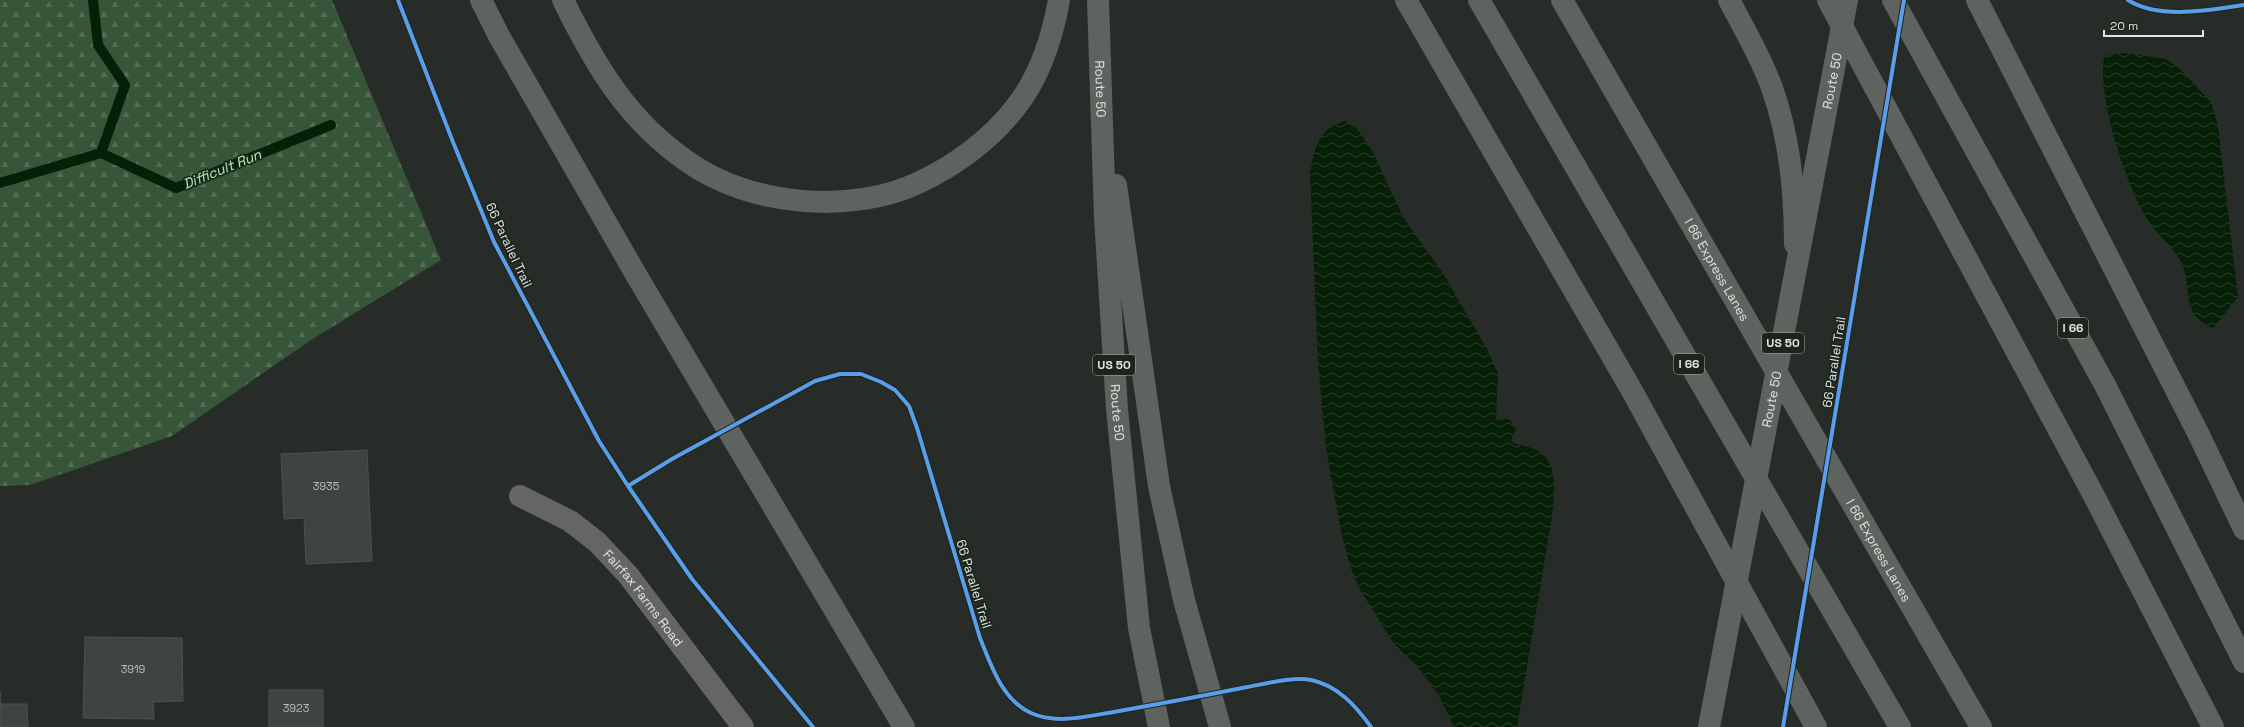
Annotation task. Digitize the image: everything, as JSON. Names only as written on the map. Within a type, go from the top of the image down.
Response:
[{"type":"highway","points":[[481,0],[499,36],[638,278],[904,727]]},
{"type":"highway","points":[[563,0],[598,66],[625,106],[656,139],[690,164],[727,183],[762,195],[808,201],[842,201],[881,195],[919,183],[953,164],[985,139],[1015,108],[1034,78],[1048,46],[1059,0]]},
{"type":"highway","name":"Route 50","points":[[1098,0],[1105,217],[1117,409],[1139,628],[1159,727]]},
{"type":"highway","points":[[1406,0],[1631,389],[1816,727]]},
{"type":"highway","name":"I 66","points":[[1479,0],[1900,727]]},
{"type":"highway","name":"I 66 Express Lanes","points":[[1562,0],[1981,727]]},
{"type":"highway","points":[[1729,0],[1772,88],[1782,123],[1792,172],[1795,211],[1794,287]]},
{"type":"highway","points":[[1828,0],[2086,480],[2213,727]]},
{"type":"highway","name":"Route 50","points":[[1709,727],[1794,287],[1847,0]]},
{"type":"highway","name":"I 66","points":[[1893,0],[2105,385],[2244,662]]},
{"type":"highway","points":[[1977,0],[2198,433],[2244,529]]},
{"type":"highway","points":[[1099,55],[1159,486],[1184,600],[1220,727]]},
{"type":"street","name":"Fairfax Farms Road","points":[[520,496],[570,521],[597,542],[628,575],[743,727]]},
{"type":"green space","points":[[0,0],[332,0],[441,260],[311,340],[172,436],[30,485],[0,486]]},
{"type":"water","points":[[2126,53],[2165,59],[2179,68],[2211,102],[2218,126],[2238,297],[2213,328],[2196,316],[2192,309],[2182,264],[2179,258],[2150,223],[2141,208],[2123,167],[2109,119],[2103,75],[2104,58],[2109,55]]},
{"type":"water","points":[[1345,121],[1355,126],[1373,152],[1403,217],[1444,275],[1487,349],[1498,373],[1496,420],[1509,419],[1516,429],[1511,441],[1537,450],[1546,458],[1551,466],[1554,484],[1552,514],[1517,727],[1454,727],[1439,696],[1421,671],[1392,641],[1359,588],[1350,566],[1341,532],[1326,448],[1318,362],[1310,173],[1313,156],[1323,134],[1336,124]]},
{"type":"building","points":[[367,450],[372,561],[306,564],[304,518],[284,519],[281,454]]},
{"type":"building","points":[[85,637],[182,638],[183,701],[153,702],[154,719],[83,718]]},
{"type":"building","points":[[269,690],[323,690],[323,727],[269,727]]},
{"type":"building","points":[[0,704],[27,704],[28,727],[0,727]]},
{"type":"waterway","points":[[93,0],[98,45],[125,85],[101,153]]},
{"type":"waterway","name":"Difficult Run","points":[[0,183],[101,153],[176,188],[331,125]]},
{"type":"cycle path","name":"66 Parallel Trail","points":[[398,0],[453,142],[494,242],[599,441],[628,486],[672,459],[815,381],[840,374],[861,374],[881,382],[895,390],[909,406],[917,428],[980,638],[999,681],[1012,700],[1021,707],[1040,716],[1070,719],[1175,701],[1276,681],[1303,679],[1329,686],[1352,704],[1371,727]]},
{"type":"cycle path","name":"66 Parallel Trail","points":[[1783,727],[1904,0]]},
{"type":"cycle path","points":[[2128,0],[2140,6],[2169,12],[2201,11],[2244,5]]},
{"type":"cycle path","points":[[628,486],[692,579],[813,727]]}]
